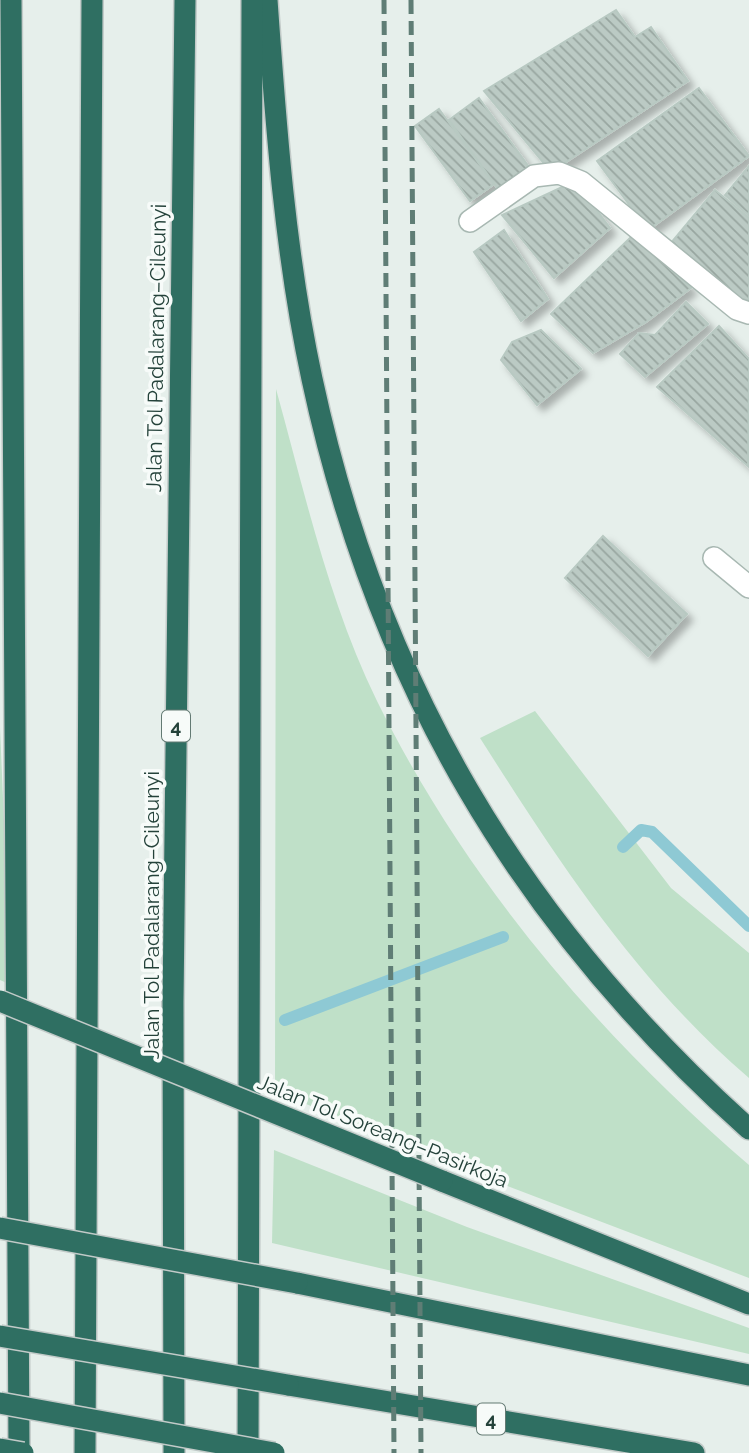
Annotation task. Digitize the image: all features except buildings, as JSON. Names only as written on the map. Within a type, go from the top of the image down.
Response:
[{"type":"highway","points":[[0,1449],[21,1453],[10,0]]},
{"type":"highway","points":[[85,1453],[92,0]]},
{"type":"highway","name":"Jalan Tol Padalarang–Cileunyi","points":[[174,1453],[173,1002],[185,0]]},
{"type":"highway","points":[[248,1453],[252,0]]},
{"type":"highway","points":[[267,0],[285,208],[311,376],[347,514],[369,582],[403,663],[440,743],[488,826],[547,911],[610,990],[674,1060],[749,1129]]},
{"type":"highway","name":"Jalan Tol Soreang–Pasirkoja","points":[[0,1001],[749,1304]]},
{"type":"highway","points":[[0,1227],[297,1283],[749,1375]]},
{"type":"highway","name":"4","points":[[0,1335],[694,1453]]},
{"type":"highway","points":[[0,1402],[274,1453]]},
{"type":"street","points":[[470,220],[534,176],[559,173],[581,181],[737,309],[749,313]]},
{"type":"street","points":[[714,558],[749,587]]},
{"type":"green space","points":[[276,389],[308,508],[345,626],[377,701],[412,767],[451,831],[494,893],[588,1009],[693,1115],[749,1165],[749,1278],[447,1163],[275,1091]]},
{"type":"green space","points":[[535,711],[671,888],[749,953],[749,1078],[708,1041],[635,960],[539,830],[480,738]]},
{"type":"green space","points":[[0,728],[10,963],[9,984],[0,980]]},
{"type":"green space","points":[[274,1150],[467,1227],[749,1328],[749,1354],[272,1243]]},
{"type":"waterway","points":[[623,847],[641,830],[652,832],[749,926]]},
{"type":"waterway","points":[[285,1020],[503,937]]},
{"type":"railway","points":[[384,0],[394,1453]]},
{"type":"railway","points":[[411,0],[421,1453]]}]
